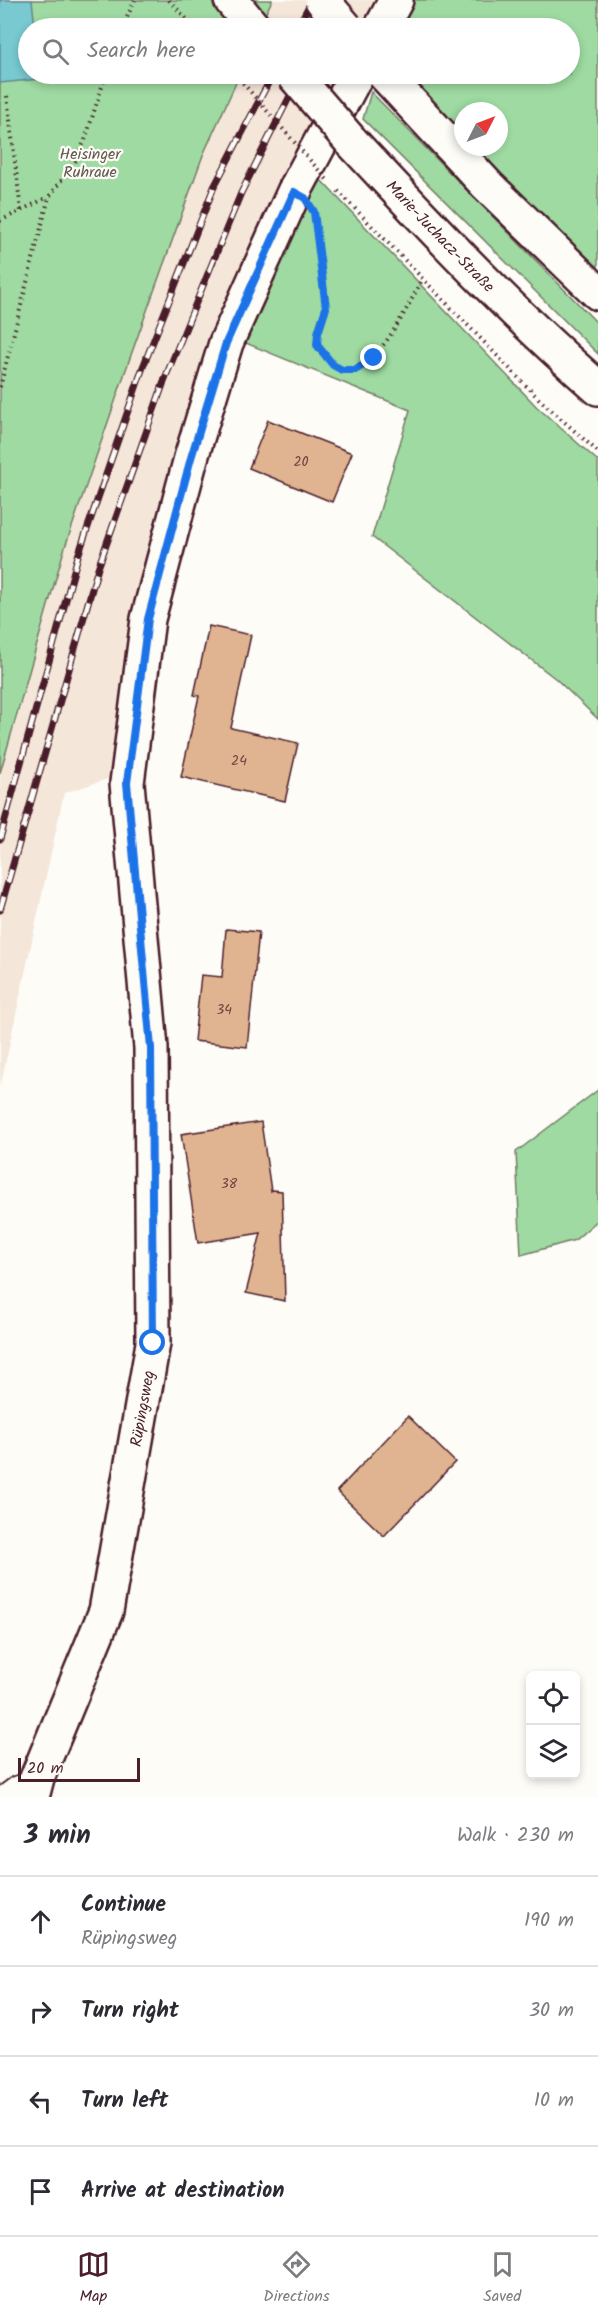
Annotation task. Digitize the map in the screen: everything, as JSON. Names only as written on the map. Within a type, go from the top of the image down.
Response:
[{"type":"street","points":[[322,0],[337,18]]},
{"type":"street","points":[[386,18],[396,0]]},
{"type":"street","name":"Marie-Juchacz-Straße","points":[[302,84],[448,246],[555,350],[598,388]]},
{"type":"street","name":"Rüpingsweg","points":[[34,1788],[106,1611],[153,1343],[151,1048],[127,783],[148,619],[191,458],[226,343],[294,192],[368,84]]},
{"type":"street","points":[[385,84],[598,293]]},
{"type":"lane","points":[[1,1797],[16,1786],[34,1788]]},
{"type":"path","points":[[127,18],[135,0]]},
{"type":"path","points":[[169,0],[186,18]]},
{"type":"path","points":[[0,387],[49,197],[75,162],[85,140],[103,84]]},
{"type":"path","points":[[244,84],[329,182],[422,279],[538,399],[598,452]]},
{"type":"path","points":[[7,96],[21,211]]},
{"type":"path","points":[[294,192],[305,198],[314,212],[326,308],[318,333],[317,345],[333,365],[342,370],[355,370],[374,358],[422,279]]},
{"type":"path","points":[[0,221],[49,197]]},
{"type":"shaded area","points":[[272,0],[386,0],[376,18],[264,18]]},
{"type":"shaded area","points":[[235,84],[341,84],[260,233],[117,776],[64,793],[0,1088],[0,773],[64,550],[203,155]]},
{"type":"green space","name":"Heisinger Ruhraue","points":[[0,0],[272,0],[264,18],[18,18],[18,84],[235,84],[203,155],[64,550],[0,773]]},
{"type":"green space","points":[[404,0],[598,0],[598,282],[477,156],[508,156],[508,102],[454,102],[454,130],[416,84],[580,84],[580,18],[394,18]]},
{"type":"green space","points":[[371,92],[598,324],[598,354],[363,119]]},
{"type":"green space","points":[[318,177],[537,407],[598,461],[598,719],[556,679],[372,537],[410,410],[241,341]]},
{"type":"green space","points":[[598,1090],[598,1220],[575,1240],[521,1255],[516,1152]]},
{"type":"water","points":[[0,0],[32,0],[34,18],[18,18],[18,81],[0,83]]},
{"type":"building","points":[[268,420],[352,453],[332,502],[249,468]]},
{"type":"building","points":[[209,626],[251,635],[231,728],[298,743],[285,801],[181,777],[199,696],[194,695]]},
{"type":"building","points":[[226,929],[259,932],[247,1047],[194,1041],[201,975],[222,977]]},
{"type":"building","points":[[261,1122],[271,1191],[282,1191],[285,1301],[246,1293],[261,1233],[198,1243],[181,1134]]},
{"type":"building","points":[[408,1416],[455,1462],[384,1536],[337,1491]]},
{"type":"railway","points":[[302,18],[312,0]]},
{"type":"railway","points":[[330,18],[340,0]]},
{"type":"railway","points":[[0,839],[78,556],[143,367],[214,187],[268,84]]},
{"type":"railway","points":[[0,910],[98,568],[166,376],[241,193],[296,84]]},
{"type":"route","points":[[153,1343],[151,1048],[127,783],[148,619],[191,458],[226,343],[294,192],[305,198],[314,212],[326,308],[318,333],[317,345],[333,365],[342,370],[355,370],[374,358]]}]
